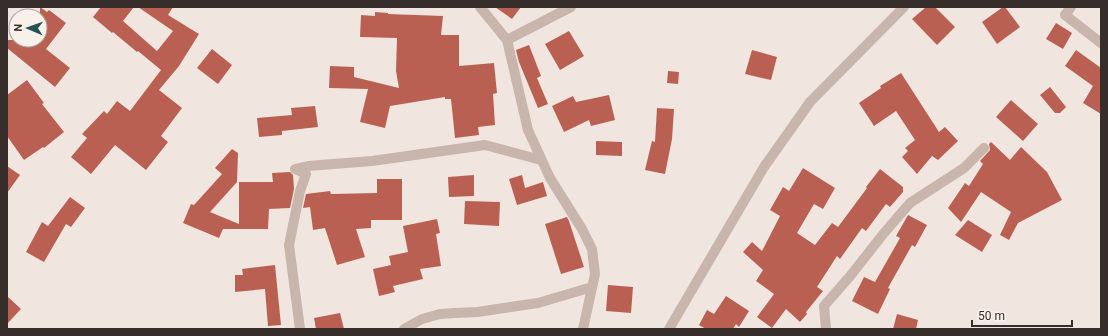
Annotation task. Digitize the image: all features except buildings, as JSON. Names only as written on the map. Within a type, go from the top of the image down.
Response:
[{"type":"street","points":[[480,7],[506,40],[528,130],[550,178],[582,229],[592,249],[595,274],[583,329]]},
{"type":"street","points":[[506,40],[571,7]]},
{"type":"street","points":[[669,329],[764,167],[810,102],[904,7]]},
{"type":"street","points":[[1071,7],[1066,15],[1101,43]]},
{"type":"street","points":[[300,329],[289,245],[300,191],[306,174],[295,169],[308,166],[372,161],[485,145],[541,160]]},
{"type":"street","points":[[826,329],[824,306],[910,203],[964,168],[984,148]]},
{"type":"street","points":[[404,329],[422,319],[440,314],[477,312],[538,303],[592,287]]}]
